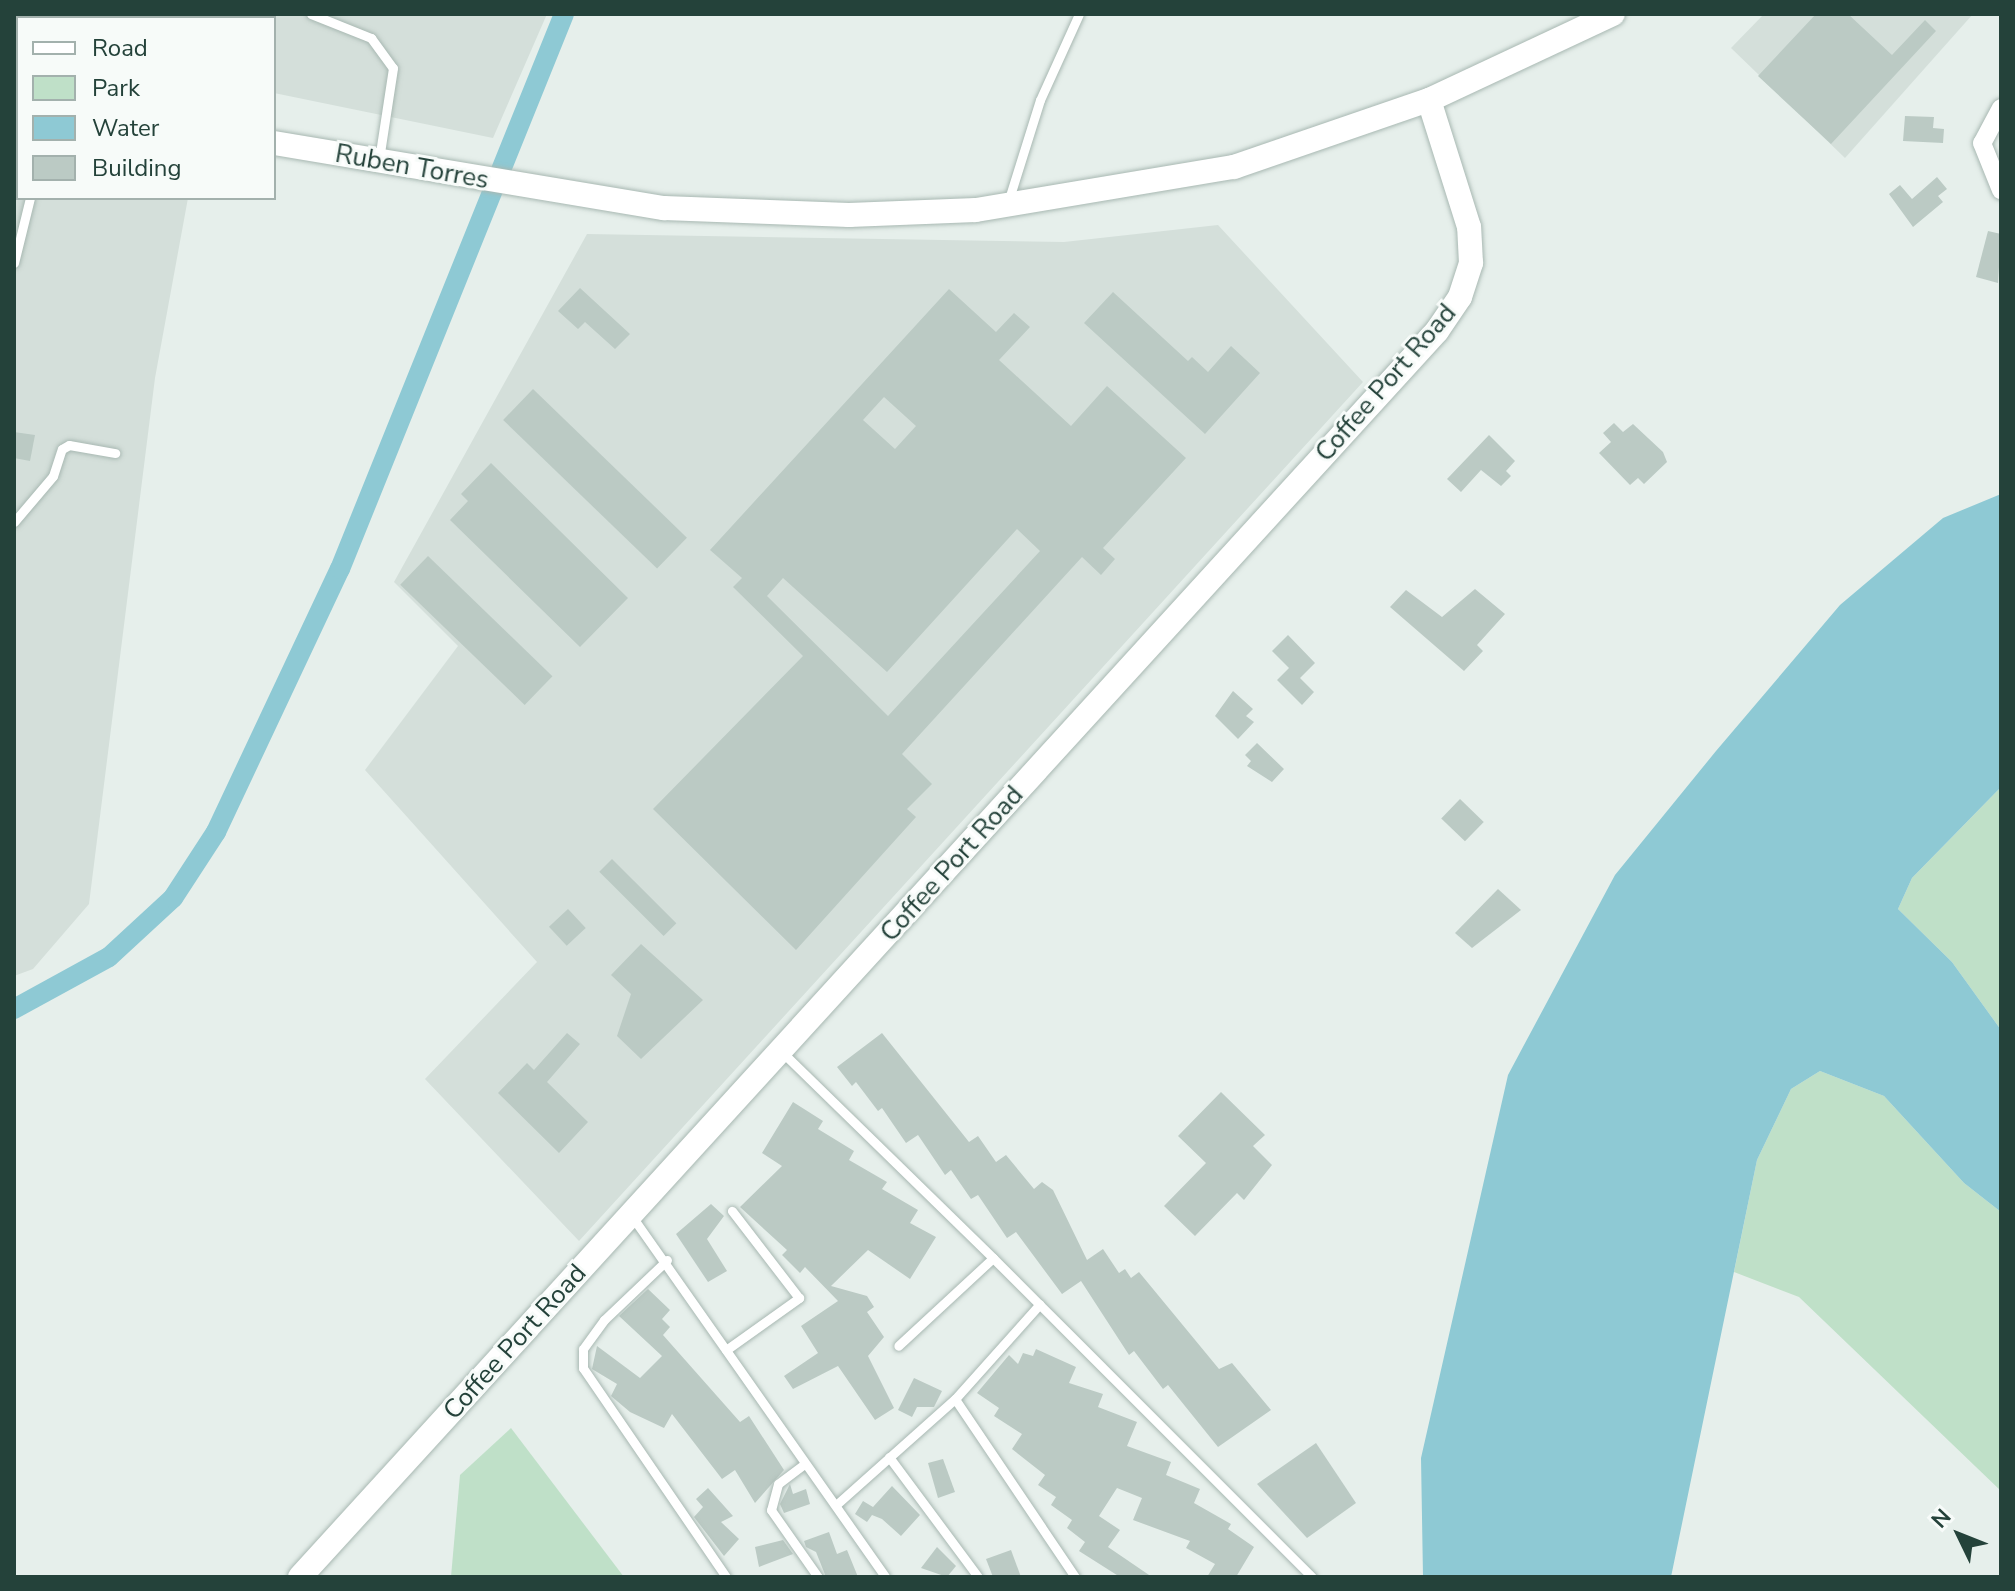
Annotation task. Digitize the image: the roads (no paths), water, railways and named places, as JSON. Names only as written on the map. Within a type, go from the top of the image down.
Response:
[{"type":"street","name":"Ruben Torres","points":[[276,143],[664,208],[786,214],[1007,205],[1234,167],[1429,100],[1613,14]]},
{"type":"street","name":"Coffee Port Road","points":[[300,1577],[1452,309],[1471,263],[1469,227],[1429,100]]},
{"type":"street","points":[[2001,108],[1982,143],[2001,190]]},
{"type":"lane","points":[[311,14],[371,38],[393,68],[379,162]]},
{"type":"lane","points":[[1007,205],[1040,100],[1079,14]]},
{"type":"lane","points":[[14,263],[30,200]]},
{"type":"lane","points":[[14,522],[53,476],[62,449],[69,445],[115,453]]},
{"type":"lane","points":[[781,1051],[1040,1304],[1312,1577]]},
{"type":"lane","points":[[726,1350],[799,1298],[732,1211]]},
{"type":"lane","points":[[631,1215],[667,1260],[803,1465],[837,1504],[885,1577]]},
{"type":"lane","points":[[898,1346],[993,1258]]},
{"type":"lane","points":[[667,1260],[604,1320],[583,1349],[583,1368],[726,1577]]},
{"type":"lane","points":[[837,1504],[955,1399],[1040,1304]]},
{"type":"lane","points":[[955,1399],[1075,1577]]},
{"type":"lane","points":[[889,1457],[978,1577]]},
{"type":"lane","points":[[803,1465],[778,1484],[771,1510],[818,1577]]},
{"type":"water","points":[[2001,494],[2001,787],[1912,878],[1898,909],[1952,962],[2001,1030],[2001,1212],[1964,1183],[1884,1096],[1820,1071],[1791,1089],[1757,1160],[1671,1577],[1423,1577],[1421,1458],[1508,1075],[1615,875],[1716,751],[1840,605],[1943,518]]},
{"type":"waterway","points":[[14,1009],[109,957],[173,898],[216,832],[340,569],[564,14]]}]
